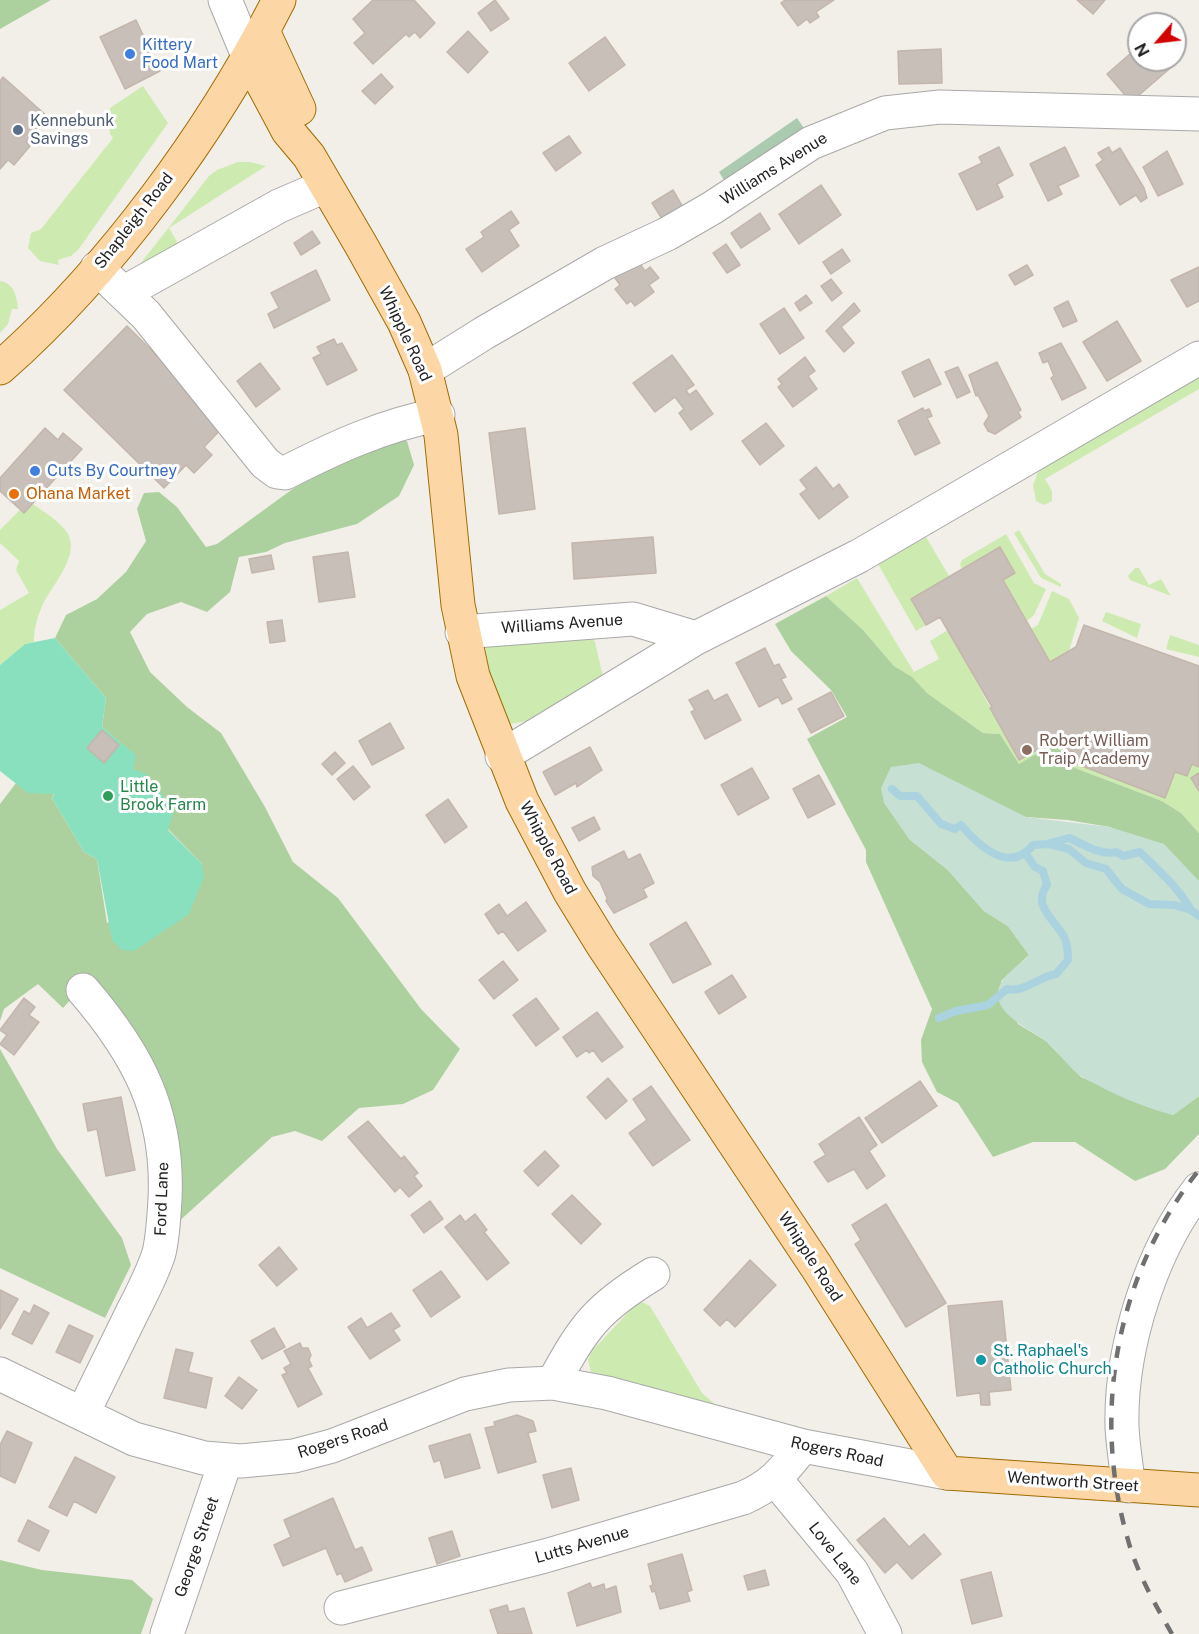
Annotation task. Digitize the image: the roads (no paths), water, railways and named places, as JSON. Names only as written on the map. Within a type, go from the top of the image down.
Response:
[{"type":"main road","points":[[256,44],[279,0]]},
{"type":"main road","name":"Whipple Road","points":[[256,44],[288,131],[309,156],[404,322],[426,370],[438,415],[449,497],[462,632],[472,676],[502,756],[547,851],[575,901],[834,1294],[947,1473]]},
{"type":"main road","name":"Shapleigh Road","points":[[0,368],[60,311],[97,268],[192,146],[256,44]]},
{"type":"main road","name":"Wentworth Street","points":[[947,1473],[1199,1491]]},
{"type":"street","points":[[225,0],[256,44]]},
{"type":"street","points":[[248,0],[256,44]]},
{"type":"street","name":"Williams Avenue","points":[[426,370],[484,333],[605,263],[667,234],[712,208],[811,143],[885,113],[940,107],[1199,114]]},
{"type":"street","points":[[125,292],[279,206],[325,186]]},
{"type":"street","points":[[97,268],[125,292],[265,463],[277,472],[285,473],[334,448],[380,429],[438,415]]},
{"type":"street","points":[[502,756],[696,638],[859,556],[1199,358]]},
{"type":"street","name":"Williams Avenue","points":[[462,632],[633,619],[696,638]]},
{"type":"street","name":"Ford Lane","points":[[83,990],[130,1050],[143,1075],[154,1104],[163,1141],[166,1183],[162,1235],[153,1268],[83,1413]]},
{"type":"street","points":[[1129,1486],[1122,1426],[1125,1383],[1135,1325],[1169,1237],[1199,1189]]},
{"type":"street","points":[[553,1383],[590,1321],[615,1297],[653,1274]]},
{"type":"street","name":"Rogers Road","points":[[0,1374],[134,1439],[204,1458],[267,1459],[318,1450],[465,1394],[509,1385],[553,1383],[607,1393],[803,1446],[947,1473]]},
{"type":"street","name":"Lutts Avenue","points":[[341,1608],[545,1556],[733,1501],[762,1490],[776,1480],[803,1446]]},
{"type":"street","name":"George Street","points":[[167,1634],[226,1460]]},
{"type":"street","name":"Love Lane","points":[[776,1480],[852,1572],[885,1634]]},
{"type":"waterway","points":[[892,789],[900,796],[917,796],[941,824],[955,829],[961,825],[976,841],[994,854],[1014,857],[1024,854],[1033,845],[1049,844],[1069,849],[1086,863],[1106,869],[1122,889],[1149,904],[1174,905],[1191,910],[1199,916]]},
{"type":"waterway","points":[[1050,843],[1069,838],[1092,849],[1116,852],[1123,856],[1140,852],[1174,886],[1191,910]]},
{"type":"waterway","points":[[939,1018],[956,1011],[988,1005],[1007,989],[1019,989],[1056,974],[1068,960],[1065,938],[1048,916],[1043,904],[1043,892],[1047,885],[1043,871],[1035,867],[1026,854]]},
{"type":"railway","points":[[1172,1634],[1141,1576],[1128,1540],[1117,1492],[1112,1443],[1112,1395],[1118,1346],[1130,1299],[1148,1254],[1171,1211],[1199,1170]]},
{"type":"place","name":"Kittery Food Mart","points":[[130,54]]},
{"type":"place","name":"Kennebunk Savings","points":[[18,130]]},
{"type":"place","name":"Cuts By Courtney","points":[[35,471]]},
{"type":"place","name":"Ohana Market","points":[[14,494]]},
{"type":"place","name":"Robert William Traip Academy","points":[[1027,750]]},
{"type":"place","name":"Little Brook Farm","points":[[108,796]]},
{"type":"place","name":"St. Raphael's Catholic Church","points":[[981,1360]]}]
